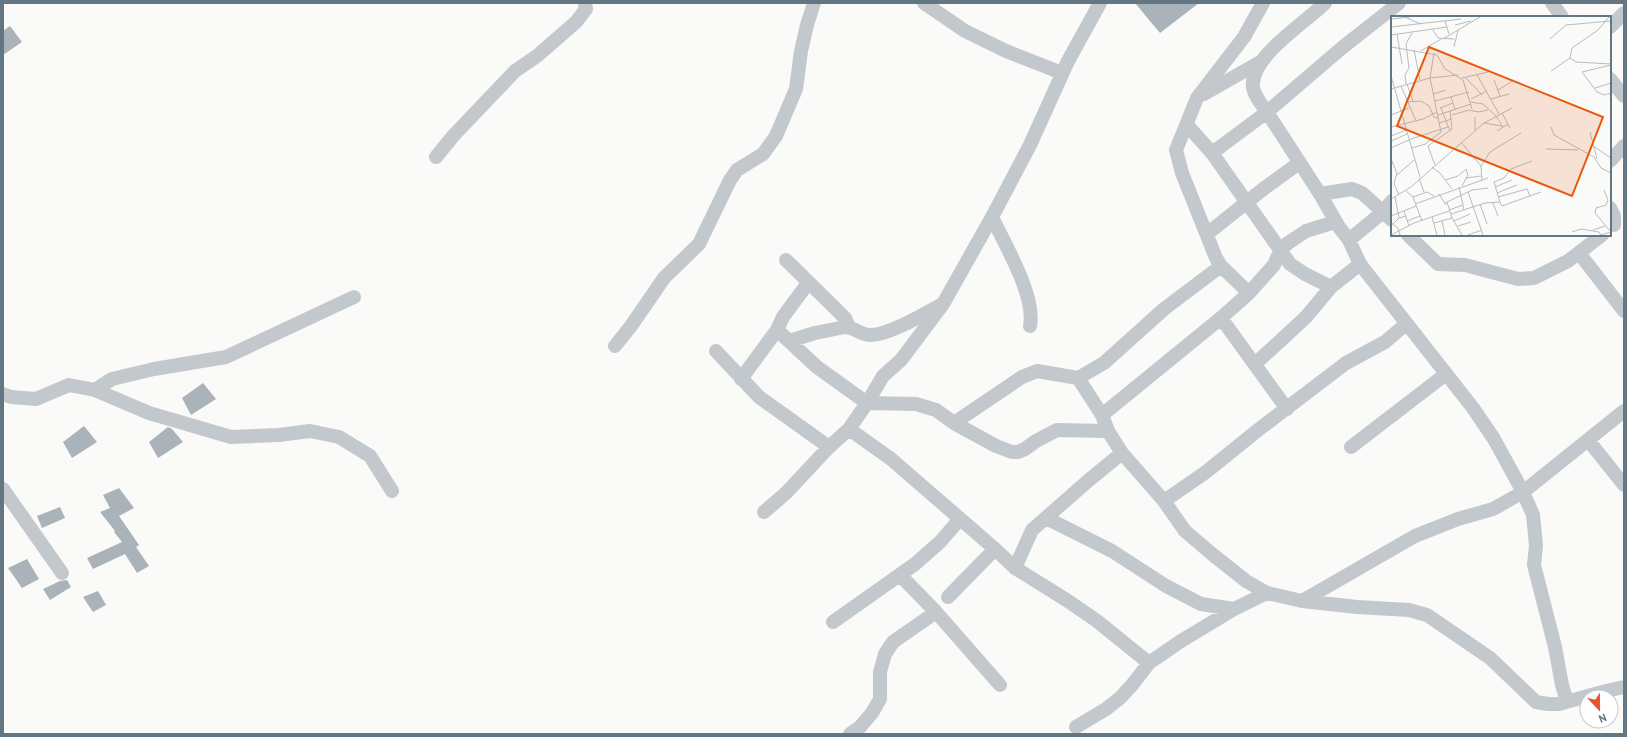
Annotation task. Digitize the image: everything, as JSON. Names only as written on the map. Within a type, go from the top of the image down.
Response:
[{"type":"street","points":[[436,157],[454,135],[515,71],[537,56],[576,22],[586,9],[585,3]]},
{"type":"street","points":[[614,346],[631,326],[664,278],[699,244],[730,180],[737,170],[763,154],[776,136],[796,89],[801,51],[814,3]]},
{"type":"street","points":[[924,3],[965,31],[1006,52],[1062,73]]},
{"type":"street","points":[[764,512],[849,429],[883,376],[901,360],[943,304],[992,217],[1030,145],[1062,73],[1100,3]]},
{"type":"street","points":[[1249,293],[1221,266],[1216,258],[1182,173],[1176,154],[1178,143],[1187,125],[1197,98],[1244,37],[1263,3]]},
{"type":"street","points":[[1325,3],[1285,38],[1262,61],[1256,71],[1253,81],[1253,89],[1258,101],[1267,112],[1320,194],[1335,222],[1349,240],[1360,264],[1473,408],[1494,439],[1523,492],[1533,515],[1536,545],[1534,565],[1567,701]]},
{"type":"street","points":[[1212,152],[1267,112],[1343,47],[1399,3]]},
{"type":"street","points":[[1552,3],[1561,16]]},
{"type":"street","points":[[1611,26],[1624,14]]},
{"type":"street","points":[[1197,98],[1262,61]]},
{"type":"street","points":[[1611,79],[1624,96]]},
{"type":"street","points":[[1187,125],[1212,152],[1290,264],[1331,287]]},
{"type":"street","points":[[1611,161],[1624,146]]},
{"type":"street","points":[[1207,234],[1299,163]]},
{"type":"street","points":[[1320,194],[1352,189],[1362,193],[1389,211],[1349,240]]},
{"type":"street","points":[[1611,210],[1614,216],[1616,228]]},
{"type":"street","points":[[992,217],[1022,280],[1028,297],[1032,315],[1030,326]]},
{"type":"street","points":[[1102,415],[1221,318],[1249,293],[1274,265],[1280,251],[1288,243],[1306,231],[1335,222]]},
{"type":"street","points":[[1409,236],[1438,264],[1465,265],[1518,279],[1534,278],[1568,261],[1601,236]]},
{"type":"street","points":[[1579,253],[1624,311]]},
{"type":"street","points":[[786,260],[845,318],[849,327]]},
{"type":"street","points":[[1255,364],[1306,318],[1331,287],[1360,264]]},
{"type":"street","points":[[954,423],[1022,377],[1037,371],[1078,378],[1104,363],[1164,310],[1221,266]]},
{"type":"street","points":[[740,379],[777,330],[783,317],[808,282]]},
{"type":"street","points":[[95,390],[112,379],[154,369],[226,357],[354,297]]},
{"type":"street","points":[[789,341],[815,333],[849,327],[869,336],[875,335],[897,327],[943,304]]},
{"type":"street","points":[[1221,318],[1287,409]]},
{"type":"street","points":[[1164,501],[1206,472],[1346,364],[1385,342],[1406,324]]},
{"type":"street","points":[[777,330],[817,367],[867,403],[916,404],[936,410],[954,423],[996,446],[1012,452],[1018,452],[1057,430],[1108,431]]},
{"type":"street","points":[[716,351],[740,379],[759,397],[829,447]]},
{"type":"street","points":[[1350,447],[1446,374]]},
{"type":"street","points":[[1078,378],[1102,415],[1108,431],[1122,453],[1164,501],[1185,531],[1246,581],[1267,593],[1302,601],[1357,607],[1409,610],[1427,615],[1490,658],[1536,702],[1548,704],[1567,701],[1624,687]]},
{"type":"street","points":[[3,394],[11,397],[36,399],[69,385],[95,390],[149,413],[232,437],[279,435],[310,431],[340,437],[370,456],[392,492]]},
{"type":"street","points":[[1302,601],[1415,536],[1458,519],[1493,509],[1523,492],[1624,411]]},
{"type":"street","points":[[849,429],[891,459],[1015,568],[1079,609],[1149,663]]},
{"type":"street","points":[[1588,440],[1624,485]]},
{"type":"street","points":[[1015,568],[1032,530],[1122,453]]},
{"type":"street","points":[[3,489],[62,574]]},
{"type":"street","points":[[1046,518],[1112,551],[1166,586],[1201,604],[1234,609]]},
{"type":"street","points":[[833,622],[915,564],[940,542],[960,519]]},
{"type":"street","points":[[948,597],[995,549]]},
{"type":"street","points":[[900,575],[936,612],[1000,685]]},
{"type":"street","points":[[1076,727],[1120,698],[1149,663],[1181,641],[1234,609],[1267,593]]},
{"type":"street","points":[[850,734],[860,727],[872,713],[880,699],[880,672],[885,654],[893,642],[936,612]]},
{"type":"building","points":[[1135,3],[1199,3],[1160,33]]},
{"type":"building","points":[[10,26],[22,42],[3,55],[3,31]]},
{"type":"building","points":[[203,383],[216,399],[191,415],[182,398]]},
{"type":"building","points":[[84,426],[97,442],[72,458],[63,442]]},
{"type":"building","points":[[168,427],[172,429],[183,442],[158,458],[149,442]]},
{"type":"building","points":[[119,488],[134,508],[119,516],[139,545],[136,547],[149,566],[137,573],[125,554],[93,569],[87,558],[122,542],[100,512],[110,508],[103,495]]},
{"type":"building","points":[[60,507],[65,518],[42,528],[37,516]]},
{"type":"building","points":[[27,559],[39,579],[22,588],[8,568]]},
{"type":"building","points":[[67,580],[71,587],[50,600],[43,589],[60,581]]},
{"type":"building","points":[[98,591],[106,605],[93,612],[83,597]]}]
